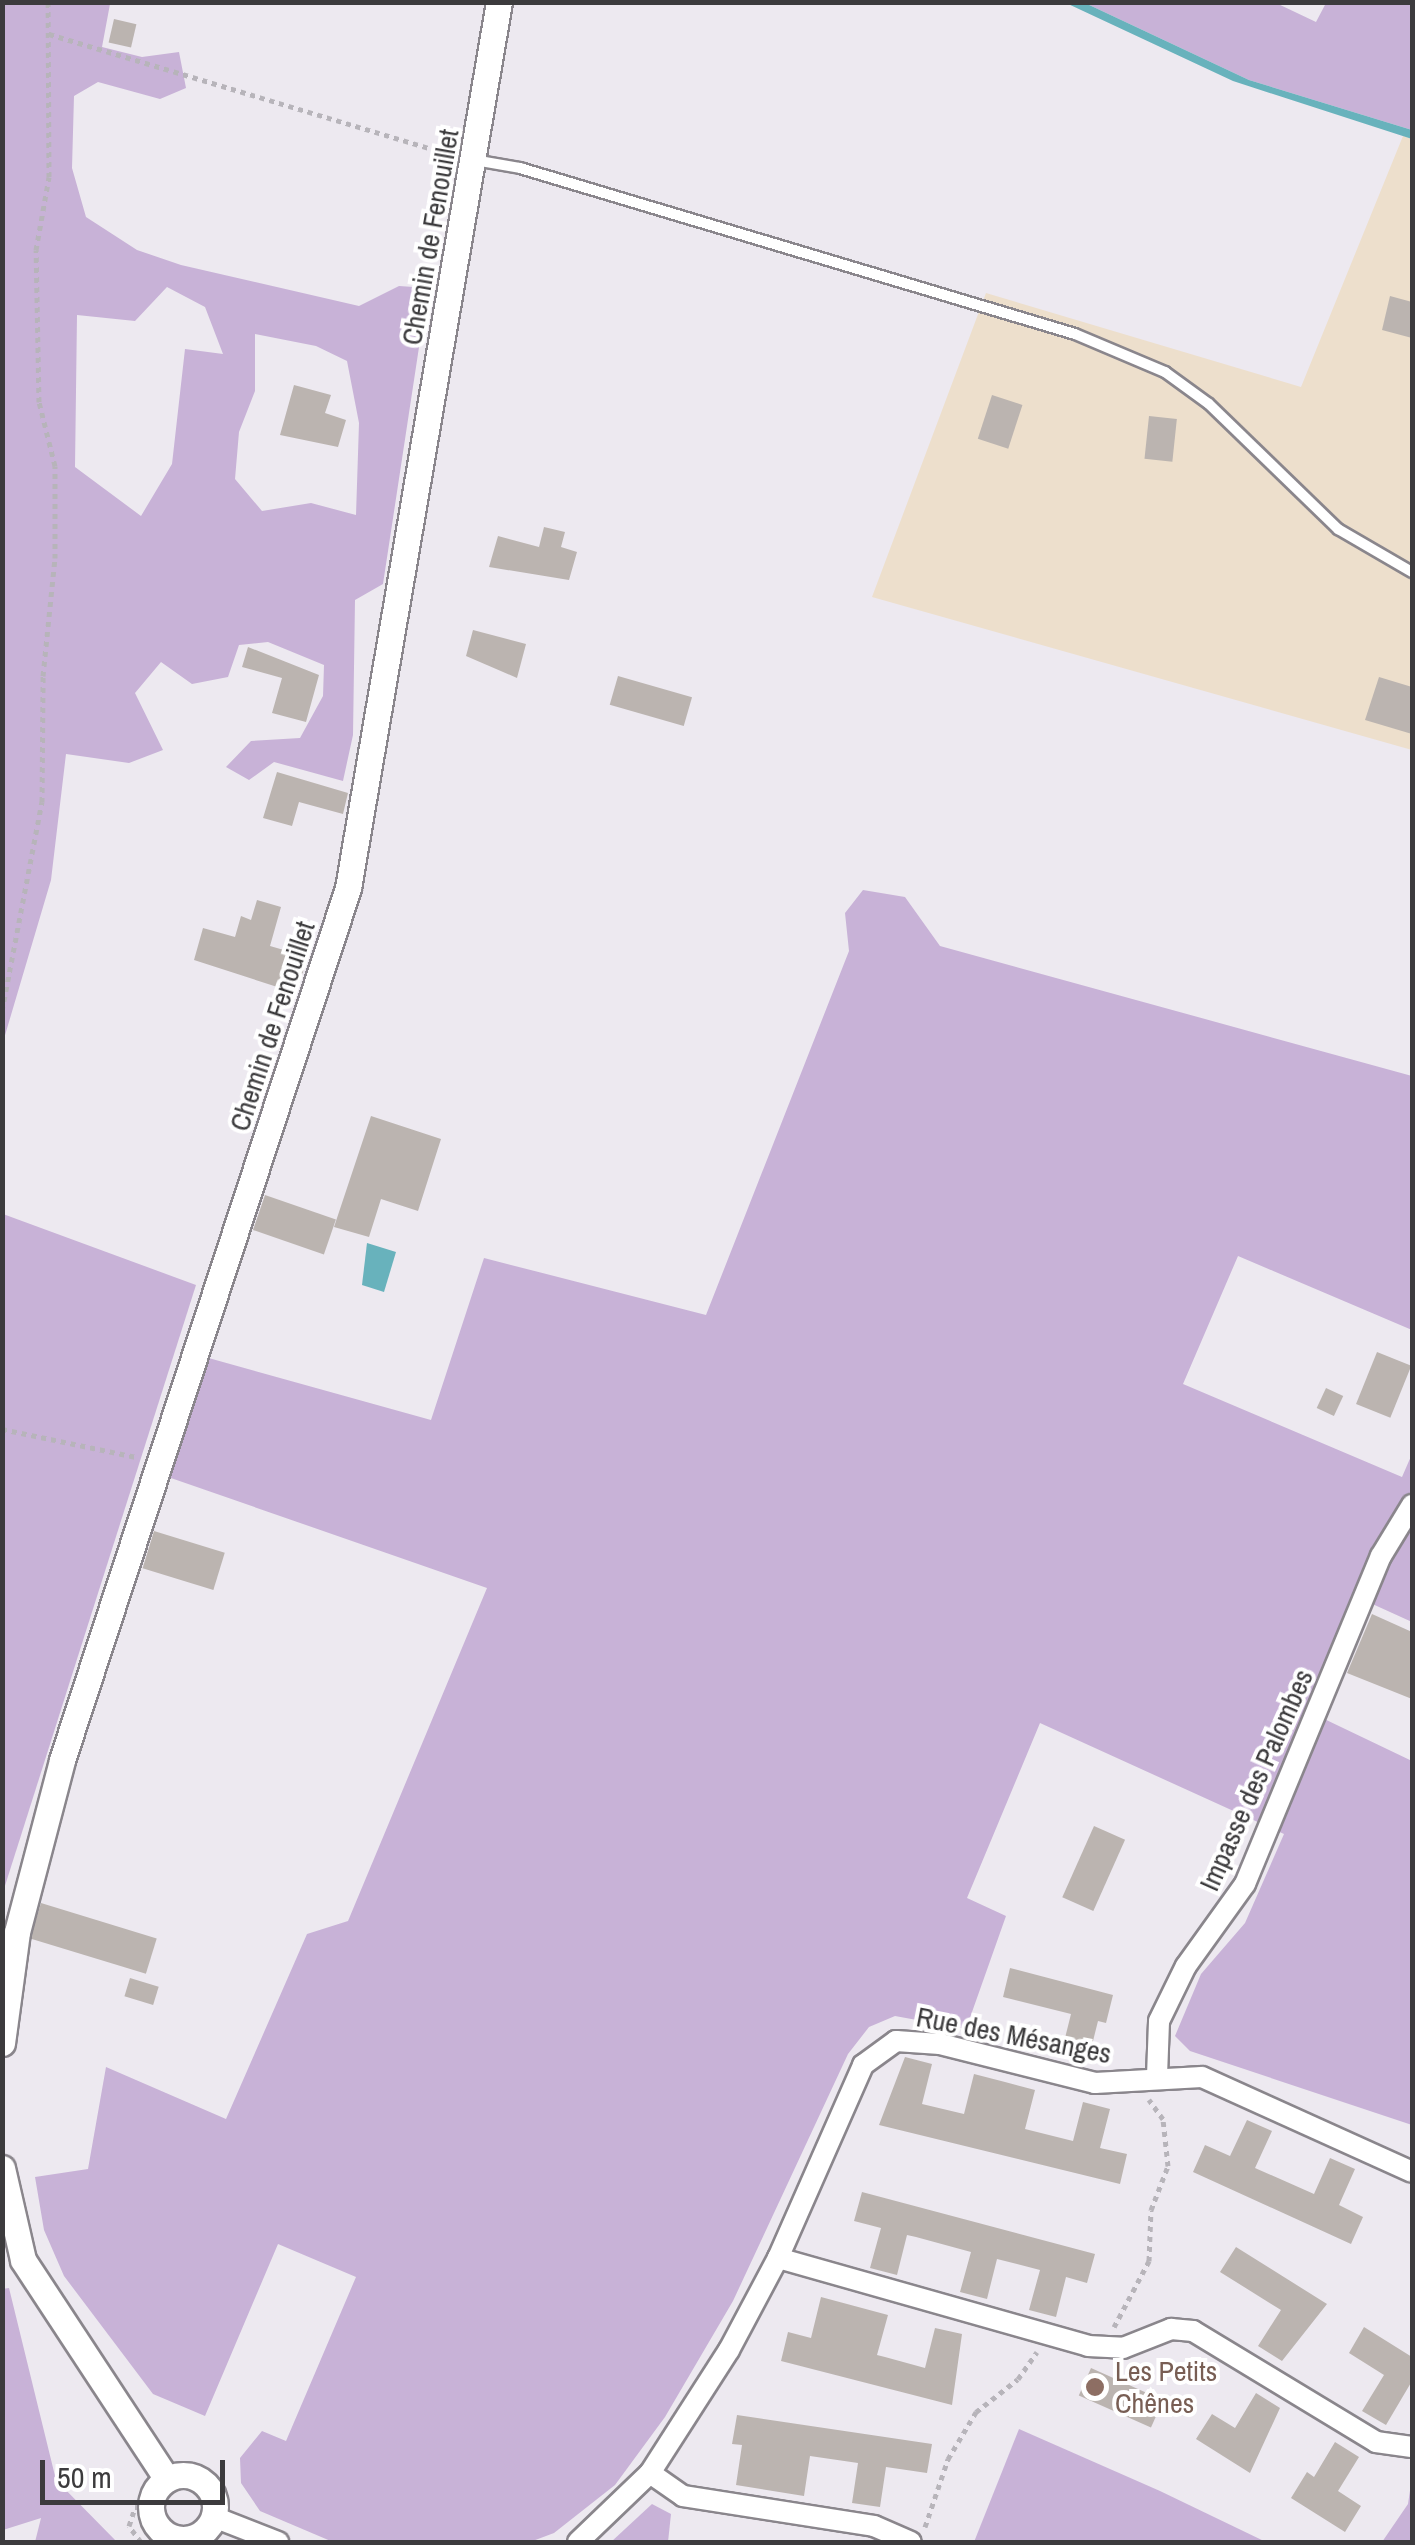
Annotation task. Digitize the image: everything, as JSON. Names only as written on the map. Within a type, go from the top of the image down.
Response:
[{"type":"street","name":"Chemin de Fenouillet","points":[[2,2043],[22,1913],[156,1466],[348,888],[499,2]]},
{"type":"street","name":"Impasse des Palombes","points":[[1149,2077],[1159,2021],[1186,1966],[1245,1884],[1381,1556],[1412,1504]]},
{"type":"street","name":"Rue des Mésanges","points":[[578,2542],[650,2473],[729,2350],[778,2258],[863,2065],[896,2041],[940,2044],[1095,2083],[1202,2077],[1412,2172]]},
{"type":"street","points":[[2,2168],[23,2260],[167,2479]]},
{"type":"street","points":[[778,2258],[1040,2334],[1106,2349],[1171,2329],[1193,2330],[1376,2442],[1412,2447]]},
{"type":"street","points":[[650,2473],[682,2496],[874,2526],[914,2542]]},
{"type":"street","points":[[197,2477],[215,2502],[214,2517],[202,2533],[183,2541],[161,2530],[151,2508],[167,2479],[197,2477]]},
{"type":"street","points":[[214,2517],[278,2542]]},
{"type":"lane","points":[[474,160],[520,168],[1075,334],[1165,372],[1209,404],[1338,529],[1366,551],[1412,572]]},
{"type":"path","points":[[2,1011],[42,802],[43,676],[55,558],[55,466],[39,402],[36,250],[49,177],[48,2]]},
{"type":"path","points":[[49,34],[474,160]]},
{"type":"path","points":[[2,1429],[156,1466]]},
{"type":"path","points":[[1106,2349],[1149,2261],[1150,2210],[1168,2166],[1163,2119],[1149,2077]]},
{"type":"path","points":[[914,2542],[948,2459],[976,2412],[1036,2360],[1040,2334]]},
{"type":"path","points":[[141,2542],[130,2526],[136,2508],[151,2508]]},
{"type":"shaded area","points":[[3,3],[104,3],[110,4],[102,47],[142,57],[179,52],[186,88],[160,99],[98,82],[74,96],[72,168],[86,217],[137,250],[181,265],[359,306],[399,286],[428,288],[383,584],[355,600],[353,735],[343,781],[274,762],[249,780],[226,767],[251,741],[300,738],[323,696],[324,665],[268,642],[239,645],[228,677],[192,684],[161,662],[135,693],[163,750],[129,763],[66,754],[51,880],[3,1042]],"holes":[[[167,287],[205,307],[223,354],[185,349],[172,464],[141,516],[75,467],[77,315],[135,321]],[[255,334],[316,346],[347,361],[359,423],[356,515],[311,503],[262,511],[235,479],[239,432],[255,391]]]},
{"type":"shaded area","points":[[1085,3],[1276,3],[1316,22],[1326,3],[1412,3],[1412,130],[1249,80]]},
{"type":"shaded area","points":[[1403,136],[1412,139],[1412,750],[872,597],[986,293],[1301,387]]},
{"type":"shaded area","points":[[863,890],[905,897],[940,946],[1412,1076],[1412,1330],[1238,1256],[1183,1384],[1402,1477],[1412,1454],[1412,1622],[1368,1602],[1318,1716],[1412,1761],[1412,2125],[1190,2051],[1175,2036],[1201,1974],[1245,1923],[1284,1834],[1040,1723],[967,1898],[1006,1916],[966,2029],[895,2016],[869,2027],[848,2054],[733,2301],[665,2417],[615,2485],[554,2533],[530,2542],[333,2542],[260,2511],[241,2483],[240,2458],[262,2431],[286,2441],[356,2277],[278,2244],[205,2416],[153,2394],[64,2276],[44,2230],[35,2177],[88,2169],[106,2067],[226,2119],[307,1934],[348,1921],[487,1588],[168,1477],[205,1357],[431,1420],[484,1258],[706,1315],[849,951],[845,913]]},
{"type":"shaded area","points":[[2,1214],[196,1285],[3,1892]]},
{"type":"shaded area","points":[[9,2288],[56,2480],[117,2542],[35,2542],[41,2518],[3,2530],[2,2289]]},
{"type":"shaded area","points":[[1019,2429],[1160,2491],[1266,2542],[974,2542]]},
{"type":"shaded area","points":[[1412,2477],[1412,2542],[1382,2542],[1408,2504]]},
{"type":"shaded area","points":[[652,2504],[671,2514],[668,2542],[611,2542]]},
{"type":"water","points":[[1066,3],[1085,3],[1249,80],[1412,130],[1412,139],[1233,81]]},
{"type":"water","points":[[367,1243],[396,1252],[384,1292],[362,1285]]},
{"type":"building","points":[[114,19],[136,24],[131,48],[109,42]]},
{"type":"building","points":[[1390,296],[1412,302],[1412,338],[1382,330]]},
{"type":"building","points":[[294,385],[331,395],[325,413],[346,420],[338,447],[280,435]]},
{"type":"building","points":[[992,395],[1022,405],[1008,449],[978,439]]},
{"type":"building","points":[[1149,416],[1177,419],[1172,462],[1145,459]]},
{"type":"building","points":[[544,527],[565,532],[561,547],[577,552],[569,580],[489,567],[498,536],[539,547]]},
{"type":"building","points":[[473,630],[526,644],[517,678],[466,656]]},
{"type":"building","points":[[248,647],[319,675],[306,722],[272,713],[282,678],[242,667]]},
{"type":"building","points":[[618,676],[692,697],[684,726],[610,705]]},
{"type":"building","points":[[1379,677],[1412,687],[1412,734],[1365,720]]},
{"type":"building","points":[[277,772],[348,793],[343,814],[299,802],[292,826],[263,818]]},
{"type":"building","points":[[257,900],[281,907],[270,946],[308,957],[296,993],[194,960],[203,928],[235,937],[241,916],[251,920]]},
{"type":"building","points":[[371,1116],[441,1139],[418,1211],[381,1199],[369,1237],[334,1227]]},
{"type":"building","points":[[265,1195],[336,1219],[324,1254],[253,1230]]},
{"type":"building","points":[[1377,1352],[1411,1366],[1390,1418],[1356,1404]]},
{"type":"building","points":[[1326,1388],[1343,1396],[1334,1416],[1317,1408]]},
{"type":"building","points":[[154,1531],[225,1553],[213,1590],[143,1568]]},
{"type":"building","points":[[1372,1614],[1412,1632],[1412,1699],[1347,1673]]},
{"type":"building","points":[[1094,1826],[1125,1840],[1093,1911],[1062,1897]]},
{"type":"building","points":[[41,1903],[157,1938],[146,1974],[30,1938]]},
{"type":"building","points":[[1010,1968],[1113,1995],[1106,2023],[1098,2021],[1088,2061],[1061,2054],[1071,2014],[1003,1997]]},
{"type":"building","points":[[130,1978],[159,1987],[153,2005],[124,1996]]},
{"type":"building","points":[[905,2057],[932,2064],[922,2104],[964,2114],[974,2074],[1035,2090],[1025,2129],[1073,2141],[1083,2102],[1110,2109],[1100,2148],[1127,2154],[1120,2184],[879,2125]]},
{"type":"building","points":[[1247,2120],[1272,2131],[1255,2168],[1314,2194],[1330,2158],[1355,2169],[1339,2205],[1363,2217],[1351,2244],[1193,2172],[1205,2145],[1230,2156]]},
{"type":"building","points":[[862,2192],[1095,2254],[1087,2283],[1066,2277],[1056,2317],[1029,2310],[1040,2270],[997,2259],[987,2299],[960,2292],[971,2252],[916,2237],[907,2235],[897,2275],[870,2268],[881,2228],[854,2221]]},
{"type":"building","points":[[1236,2247],[1327,2304],[1282,2361],[1258,2346],[1281,2310],[1220,2272]]},
{"type":"building","points":[[821,2297],[888,2315],[877,2355],[925,2368],[935,2328],[962,2334],[952,2405],[781,2361],[788,2332],[811,2338]]},
{"type":"building","points":[[1364,2327],[1412,2357],[1412,2381],[1386,2425],[1362,2411],[1384,2375],[1349,2353]]},
{"type":"building","points":[[1091,2368],[1163,2400],[1151,2428],[1079,2395]]},
{"type":"building","points":[[1256,2393],[1280,2408],[1250,2473],[1196,2439],[1212,2414],[1235,2428]]},
{"type":"building","points":[[737,2415],[932,2444],[927,2473],[886,2467],[880,2507],[852,2503],[858,2463],[810,2456],[804,2496],[736,2485],[742,2445],[732,2444]]},
{"type":"building","points":[[1335,2442],[1359,2457],[1338,2491],[1361,2506],[1345,2532],[1291,2498],[1307,2472],[1314,2477]]},
{"type":"place","name":"Les Petits Chênes","points":[[1095,2387]]}]
